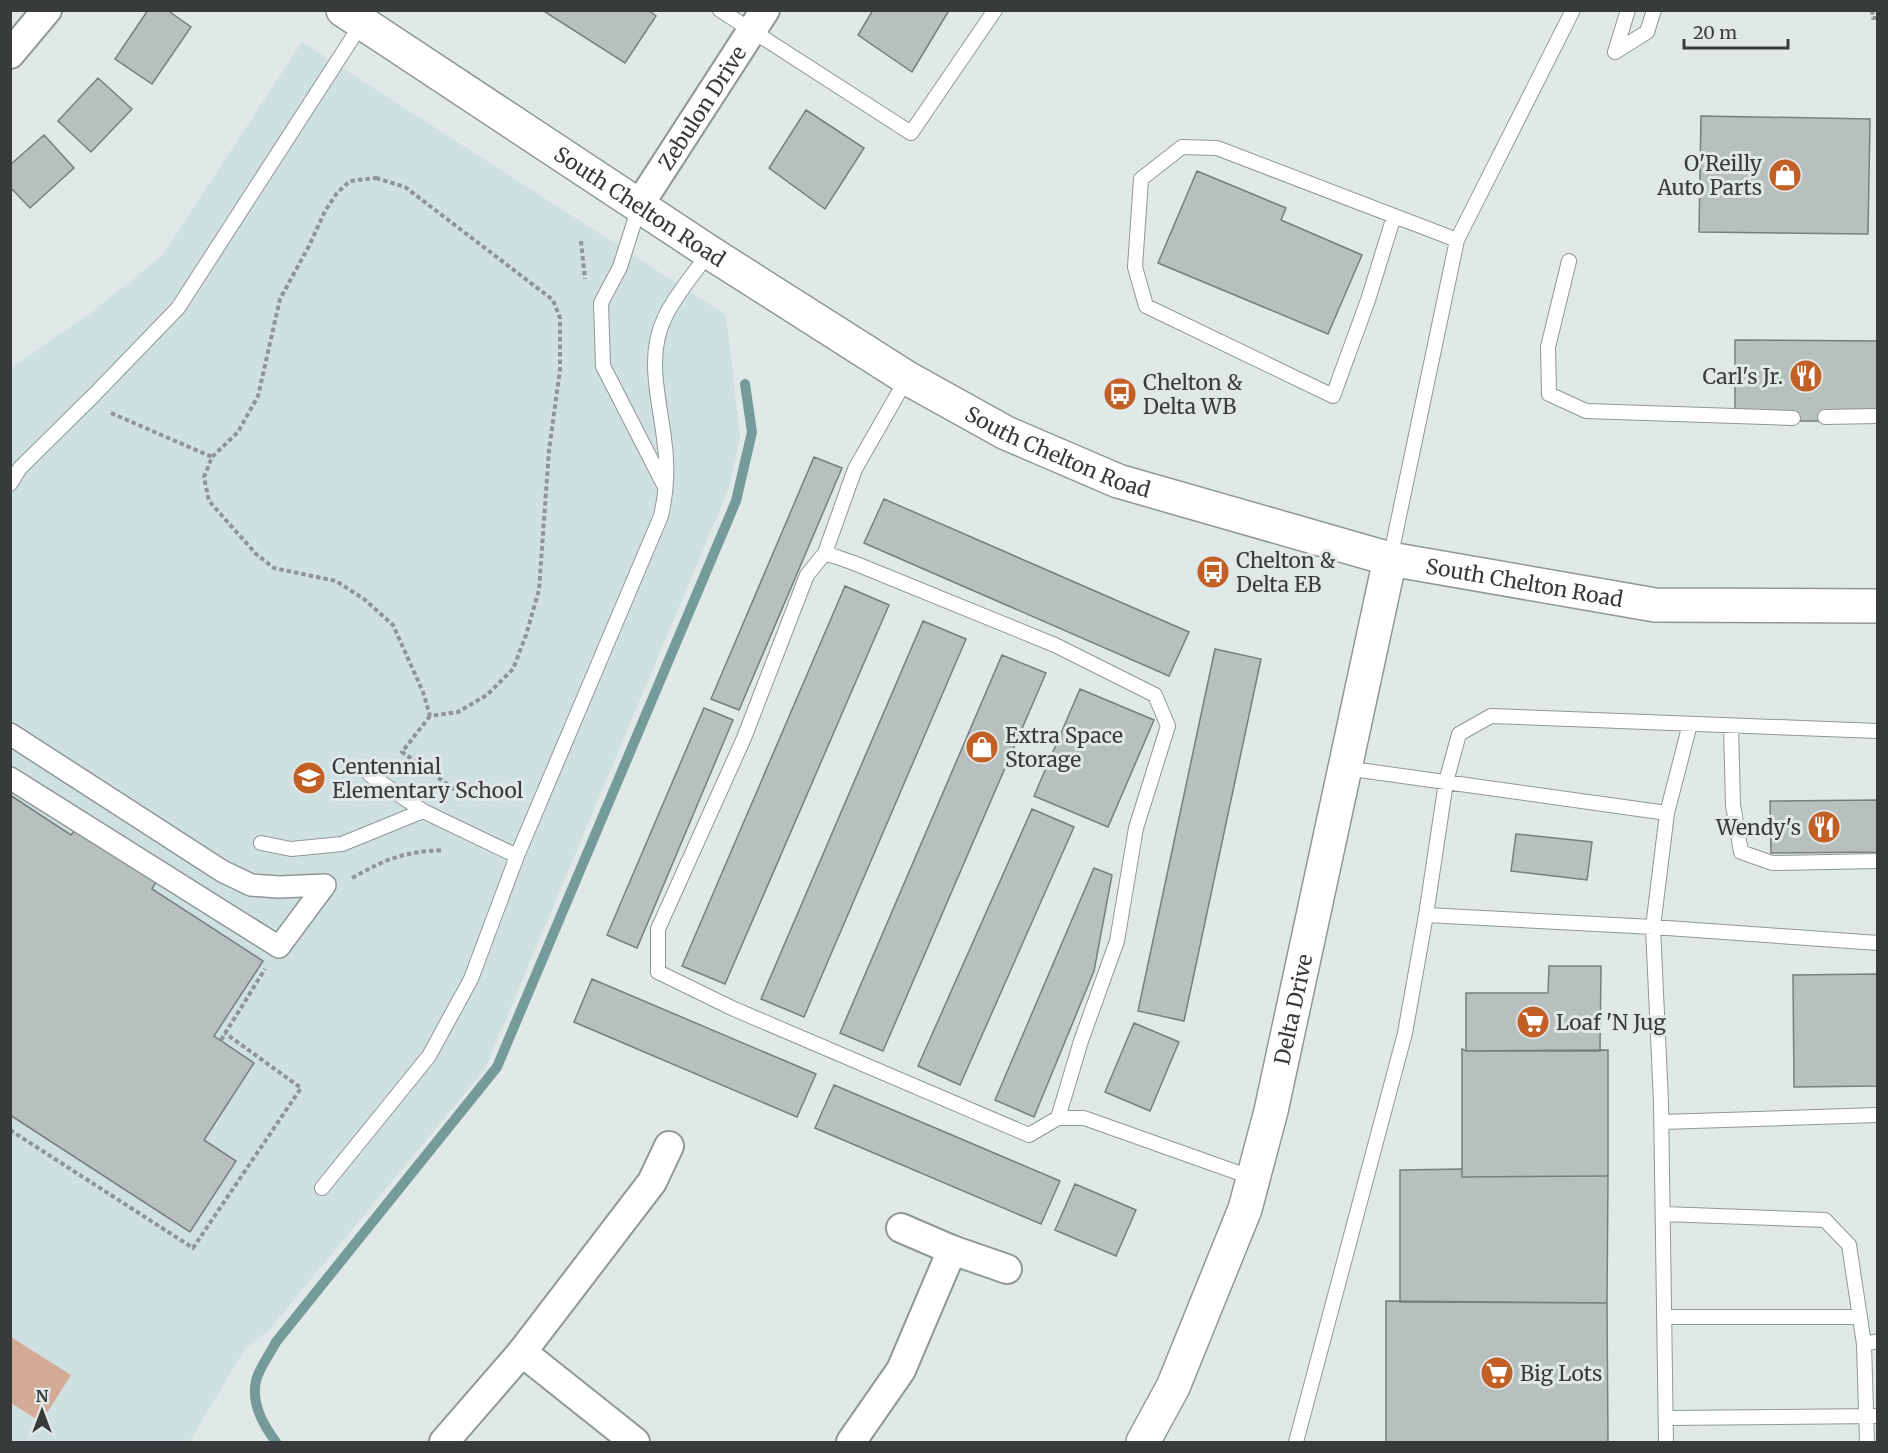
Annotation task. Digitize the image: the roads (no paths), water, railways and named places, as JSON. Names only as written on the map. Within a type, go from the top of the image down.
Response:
[{"type":"main road","name":"South Chelton Road","points":[[352,17],[709,252],[907,378],[1006,433],[1118,481],[1390,560],[1655,605],[1878,606]]},
{"type":"main road","name":"Delta Drive","points":[[1143,1443],[1173,1387],[1245,1209],[1271,1111],[1390,560]]},
{"type":"street","points":[[10,54],[46,10]]},
{"type":"street","name":"Zebulon Drive","points":[[639,206],[758,20]]},
{"type":"street","points":[[10,734],[222,871],[251,885],[279,887],[325,885],[279,946],[10,778]]},
{"type":"street","points":[[444,1443],[522,1352],[652,1182],[669,1146]]},
{"type":"street","points":[[901,1228],[952,1250],[1007,1269]]},
{"type":"street","points":[[850,1443],[901,1370],[952,1250]]},
{"type":"street","points":[[522,1352],[635,1443]]},
{"type":"lane","points":[[720,10],[758,20],[911,133],[995,10]]},
{"type":"lane","points":[[1390,560],[1456,240],[1573,10]]},
{"type":"lane","points":[[1628,10],[1616,52],[1647,32],[1654,10]]},
{"type":"lane","points":[[10,484],[20,468],[178,308],[352,17]]},
{"type":"lane","points":[[1394,216],[1368,300],[1333,396],[1146,306],[1135,267],[1141,179],[1182,147],[1217,148],[1394,216],[1456,240]]},
{"type":"lane","points":[[639,206],[620,267],[602,303],[603,366],[667,491]]},
{"type":"lane","points":[[322,1188],[429,1056],[471,980],[517,856],[661,516],[667,491],[665,440],[654,374],[658,340],[665,317],[709,252]]},
{"type":"lane","points":[[1569,261],[1548,347],[1549,394],[1586,411],[1793,418]]},
{"type":"lane","points":[[907,378],[855,469],[825,553],[807,574],[744,738],[658,928],[658,972],[734,1009],[1029,1134],[1058,1118],[1084,1118],[1253,1178]]},
{"type":"lane","points":[[1825,417],[1878,416]]},
{"type":"lane","points":[[825,553],[1065,650],[1155,695],[1168,726],[1136,828],[1117,941],[1081,1041],[1058,1118]]},
{"type":"lane","points":[[1296,1443],[1404,1033],[1426,915],[1446,782],[1459,734],[1491,716],[1878,731]]},
{"type":"lane","points":[[1666,1443],[1662,1122],[1653,927],[1667,813],[1690,724]]},
{"type":"lane","points":[[1731,726],[1733,805],[1741,852],[1772,863],[1878,861]]},
{"type":"lane","points":[[1345,768],[1667,813]]},
{"type":"lane","points":[[370,775],[423,811],[517,856]]},
{"type":"lane","points":[[261,843],[291,849],[342,844],[423,811]]},
{"type":"lane","points":[[1426,915],[1653,927],[1878,943]]},
{"type":"lane","points":[[1662,1122],[1878,1115]]},
{"type":"lane","points":[[1663,1214],[1825,1220],[1850,1245],[1860,1317],[1870,1343],[1872,1416],[1867,1443]]},
{"type":"lane","points":[[1664,1317],[1860,1317]]},
{"type":"lane","points":[[1666,1418],[1872,1416]]},
{"type":"waterway","points":[[276,1442],[259,1413],[255,1397],[256,1381],[276,1342],[497,1067],[736,501],[752,432],[745,384]]},
{"type":"place","name":"O'Reilly Auto Parts","points":[[1785,175]]},
{"type":"place","name":"Carl's Jr.","points":[[1806,376]]},
{"type":"place","name":"Chelton & Delta WB","points":[[1120,394]]},
{"type":"place","name":"Chelton & Delta EB","points":[[1213,572]]},
{"type":"place","name":"Extra Space Storage","points":[[982,747]]},
{"type":"place","name":"Centennial Elementary School","points":[[309,778]]},
{"type":"place","name":"Wendy's","points":[[1824,827]]},
{"type":"place","name":"Loaf 'N Jug","points":[[1533,1022]]},
{"type":"place","name":"Big Lots","points":[[1497,1373]]}]
